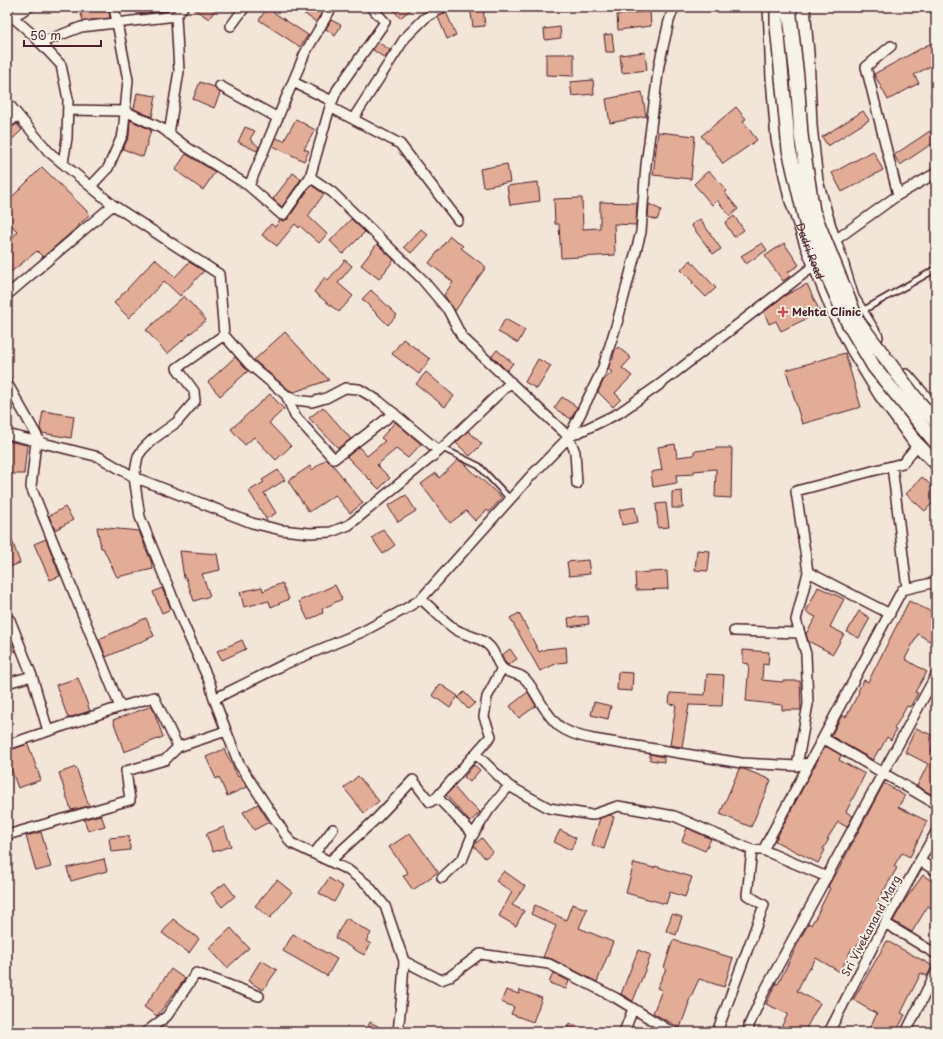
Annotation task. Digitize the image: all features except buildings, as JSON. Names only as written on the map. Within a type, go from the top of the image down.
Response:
[{"type":"street","points":[[29,7],[10,14],[61,65],[68,99],[67,138],[63,163]]},
{"type":"street","points":[[91,186],[108,168],[123,134],[128,80],[114,7]]},
{"type":"street","points":[[169,134],[179,71],[176,16],[183,7]]},
{"type":"street","points":[[232,26],[246,7]]},
{"type":"street","points":[[249,186],[305,53],[332,7]]},
{"type":"street","points":[[68,110],[125,111],[169,134],[188,148],[249,186],[283,215],[310,177],[331,104],[337,90],[384,22],[371,7]]},
{"type":"street","points":[[353,119],[405,38],[425,18],[443,7]]},
{"type":"street","points":[[214,699],[285,664],[362,632],[421,599],[510,499],[569,437],[602,370],[617,323],[641,232],[646,165],[658,65],[668,21],[674,7]]},
{"type":"street","name":"Dadri Road","points":[[770,7],[773,78],[778,139],[791,198],[815,264],[834,312],[853,349],[881,395],[915,442],[936,463]]},
{"type":"street","points":[[777,7],[777,26],[789,150],[808,231],[848,323],[874,368],[936,443]]},
{"type":"street","points":[[789,7],[797,78],[801,135],[813,211],[857,320],[916,400],[936,422]]},
{"type":"street","points":[[803,7],[807,54],[810,126],[816,181],[852,298],[874,335],[936,411]]},
{"type":"street","points":[[40,43],[81,27],[176,16]]},
{"type":"street","points":[[891,46],[866,67],[898,195]]},
{"type":"street","points":[[293,82],[331,104],[353,119],[400,144],[458,220]]},
{"type":"street","points":[[220,86],[278,118]]},
{"type":"street","points":[[7,102],[49,152],[113,205],[219,274],[224,335],[249,364],[286,395],[296,400],[312,402],[326,398],[345,388],[359,389],[379,401],[441,449]]},
{"type":"street","points":[[7,124],[18,115]]},
{"type":"street","points":[[569,437],[619,414],[654,390],[815,264],[898,195],[936,173]]},
{"type":"street","points":[[310,177],[332,192],[421,278],[448,310],[462,337],[569,437],[575,452],[577,484]]},
{"type":"street","points":[[7,296],[113,205]]},
{"type":"street","points":[[224,335],[177,368],[194,391],[195,401],[177,422],[152,440],[138,456],[134,477],[140,517],[185,628],[210,683],[214,699],[239,764],[291,843],[348,870],[368,885],[385,906],[404,962],[398,1032]]},
{"type":"street","points":[[7,434],[98,457],[134,477],[252,522],[281,530],[310,533],[331,532],[348,525],[441,449],[511,382]]},
{"type":"street","points":[[7,383],[39,442],[32,487],[120,707]]},
{"type":"street","points":[[286,395],[295,416],[334,459],[394,413]]},
{"type":"street","points":[[797,766],[808,704],[806,654],[796,620],[808,572],[796,490],[903,463],[915,448],[915,442]]},
{"type":"street","points":[[892,466],[908,588]]},
{"type":"street","points":[[808,572],[890,614]]},
{"type":"street","points":[[763,850],[902,590],[936,582]]},
{"type":"street","points":[[421,599],[455,629],[487,644],[495,653],[497,660],[504,671],[522,676],[530,684],[548,716],[559,727],[571,734],[593,739],[741,763],[797,766],[810,762]]},
{"type":"street","points":[[10,620],[32,676],[48,731]]},
{"type":"street","points":[[734,631],[800,632]]},
{"type":"street","points":[[330,861],[377,818],[413,780],[430,802],[437,797],[476,754],[491,736],[484,717],[488,697],[502,668]]},
{"type":"street","points":[[749,1032],[749,1025],[764,994],[936,675]]},
{"type":"street","points":[[7,683],[32,676]]},
{"type":"street","points":[[7,745],[154,697],[178,748]]},
{"type":"street","points":[[7,834],[130,800],[126,771],[165,760],[178,748],[226,731]]},
{"type":"street","points":[[823,738],[936,804]]},
{"type":"street","points":[[476,754],[509,786],[549,808],[592,815],[618,806],[674,816],[752,850],[763,850],[827,877]]},
{"type":"street","points":[[442,878],[462,858],[473,834],[489,810],[509,786]]},
{"type":"street","points":[[437,797],[473,834]]},
{"type":"street","points":[[314,854],[333,829]]},
{"type":"street","name":"Sri Vivekanand Marg","points":[[829,1032],[885,923],[936,832]]},
{"type":"street","points":[[716,1032],[764,906],[747,895],[752,850]]},
{"type":"street","points":[[920,861],[936,871]]},
{"type":"street","points":[[885,923],[936,954]]},
{"type":"street","points":[[404,962],[441,980],[449,977],[480,954],[549,964],[616,998],[669,1031]]},
{"type":"street","points":[[906,1032],[936,972]]},
{"type":"street","points":[[146,1032],[167,1016],[196,973],[259,996]]},
{"type":"street","points":[[624,1032],[633,1009]]},
{"type":"lane","points":[[861,312],[936,269]]},
{"type":"lane","points":[[441,449],[479,466],[510,499]]},
{"type":"place","name":"Mehta Clinic","points":[[783,312]]}]
